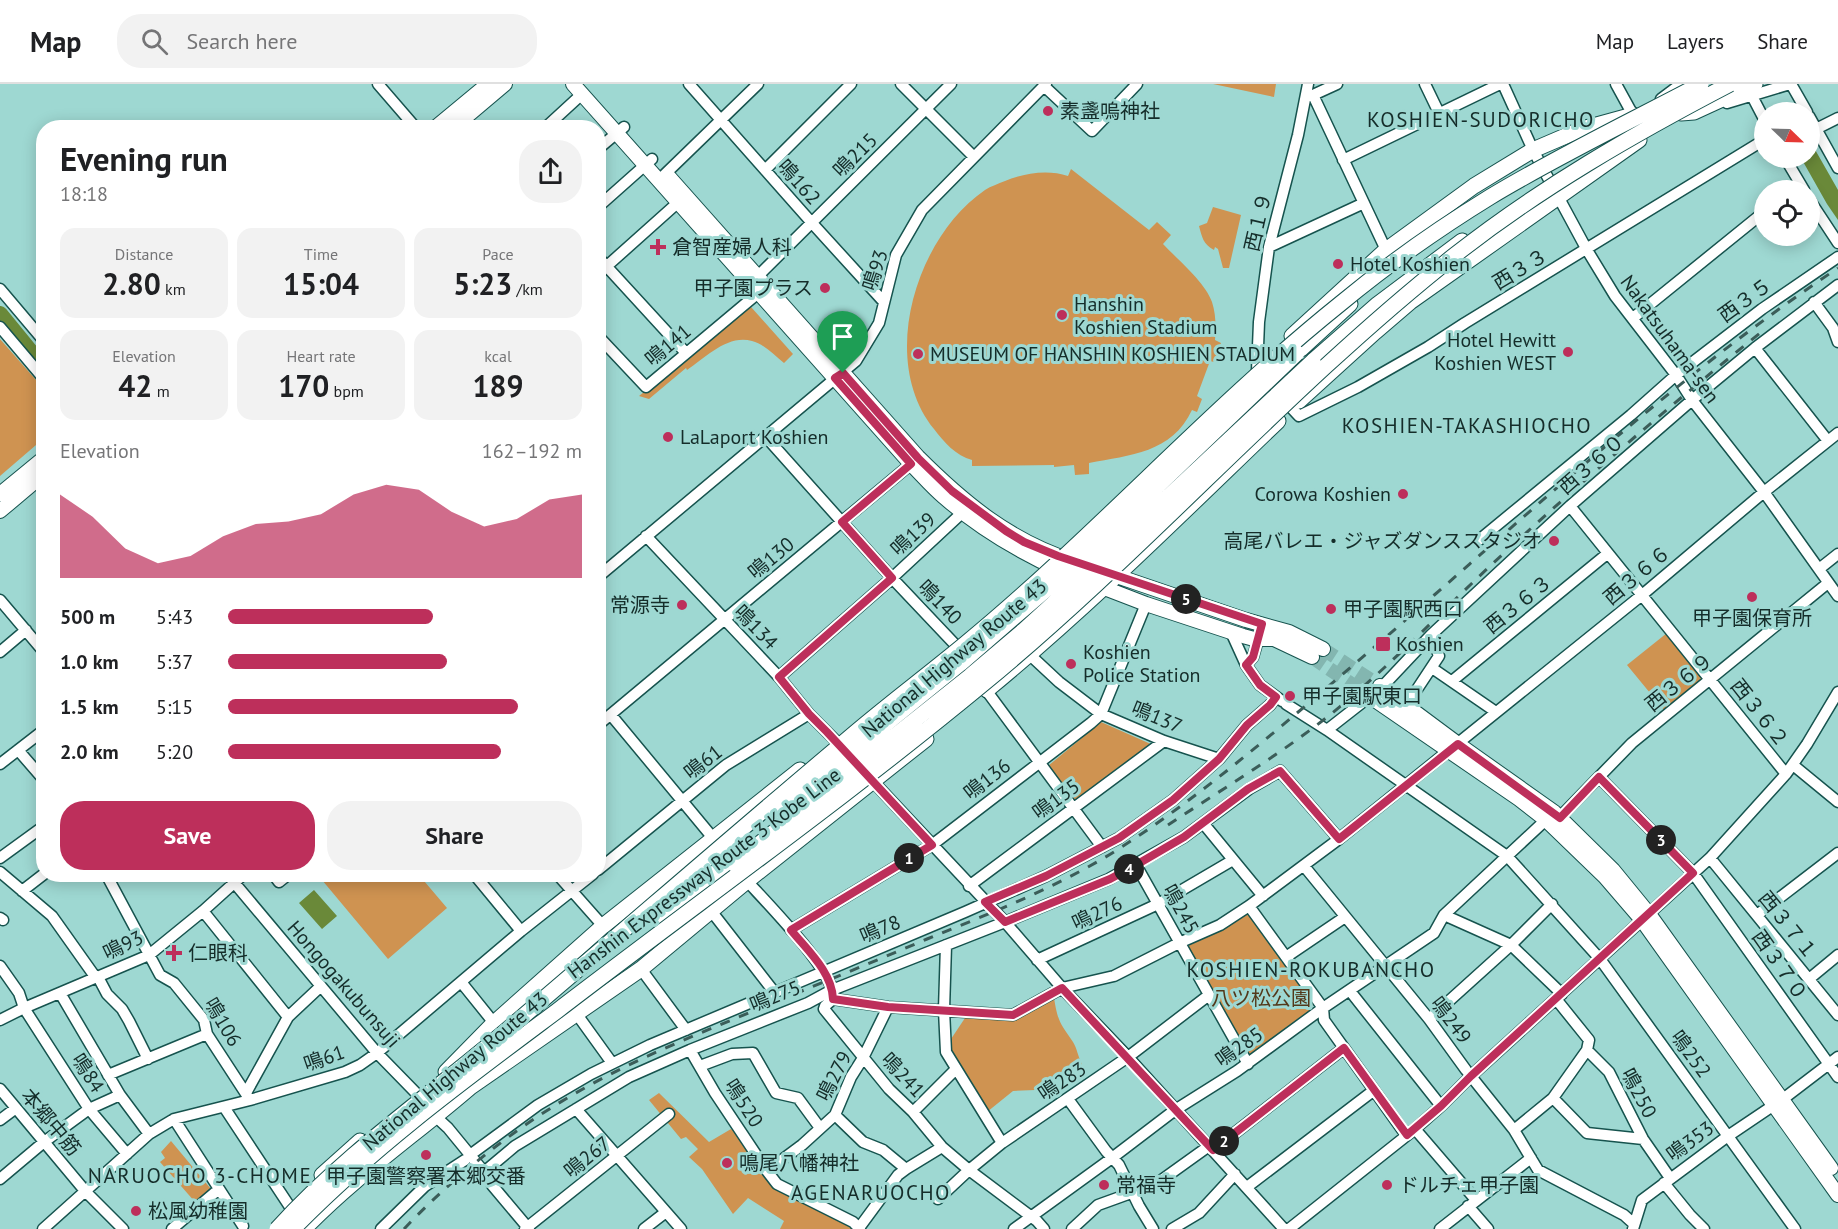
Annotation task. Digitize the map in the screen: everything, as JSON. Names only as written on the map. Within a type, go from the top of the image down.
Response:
[{"type":"highway","name":"Hanshin Expressway Route 3 Kobe Line","points":[[276,1229],[319,1185],[361,1149],[503,1033],[847,739],[968,642],[1284,351],[1342,302],[1452,222],[1490,198],[1573,151],[1701,84]]},
{"type":"highway","name":"Hanshin Expressway Route 3 Kobe Line","points":[[293,1229],[368,1159],[438,1102],[630,955],[773,850],[985,682],[1056,621],[1339,355],[1456,254],[1592,160],[1730,84]]},
{"type":"highway","name":"National Highway Route 43","points":[[270,1229],[339,1158],[417,1094],[970,676],[1090,570],[1313,361],[1359,320],[1430,264],[1550,182],[1688,112],[1735,84]]},
{"type":"highway","points":[[446,1072],[494,1023],[603,926],[957,646],[1232,398],[1307,322],[1386,250],[1474,186],[1537,157],[1582,129],[1633,115],[1685,86]]},
{"type":"highway","points":[[1688,112],[1757,91]]},
{"type":"highway","points":[[469,1088],[641,969],[747,881],[874,782],[1030,655],[1118,576],[1291,408],[1410,302],[1655,128]]},
{"type":"highway","name":"National Highway Route 43","points":[[304,1229],[333,1200],[469,1088],[625,954],[730,858],[1077,563],[1348,306],[1537,157]]},
{"type":"main road","points":[[445,120],[488,84]]},
{"type":"main road","points":[[467,120],[505,84]]},
{"type":"main road","points":[[581,87],[761,285],[911,464],[944,497],[963,512],[1002,539],[1053,560],[1118,576],[1301,636],[1317,653],[1274,639],[1250,638],[1146,604],[1104,589],[1053,560],[1006,531],[952,491],[839,376]]},
{"type":"main road","points":[[0,494],[36,465]]},
{"type":"main road","points":[[0,511],[36,481]]},
{"type":"main road","points":[[1381,687],[1454,747]]},
{"type":"main road","points":[[1370,696],[1454,747],[1554,816],[1614,870],[1645,917],[1778,1102],[1838,1178]]},
{"type":"main road","points":[[1778,1102],[1838,1195]]},
{"type":"street","points":[[395,84],[382,88],[409,120]]},
{"type":"street","name":"鳴162","points":[[689,84],[883,301]]},
{"type":"street","points":[[663,177],[758,84]]},
{"type":"street","points":[[765,170],[851,84]]},
{"type":"street","points":[[901,84],[973,156]]},
{"type":"street","name":"鳴215","points":[[761,285],[812,223],[951,84]]},
{"type":"street","points":[[1045,85],[1092,131],[1137,84]]},
{"type":"street","points":[[1337,84],[1309,90],[1386,250]]},
{"type":"street","points":[[1425,84],[1439,114]]},
{"type":"street","points":[[1343,160],[1501,84]]},
{"type":"street","name":"Nakatsuhama-sen","points":[[1501,84],[1550,182],[1615,296],[1764,492],[1838,596]]},
{"type":"street","points":[[1616,84],[1633,115]]},
{"type":"street","name":"鳴93","points":[[606,570],[856,361],[879,323],[896,255],[922,210],[1045,85]]},
{"type":"street","points":[[1757,91],[1787,85],[1799,102]]},
{"type":"street","points":[[552,120],[581,87]]},
{"type":"street","name":"西１９","points":[[1257,371],[1258,322],[1269,247],[1309,90]]},
{"type":"street","points":[[1820,127],[1838,118]]},
{"type":"street","points":[[606,142],[621,130]]},
{"type":"street","points":[[1820,136],[1838,168]]},
{"type":"street","name":"西３３","points":[[1291,408],[1299,416],[1359,387],[1754,146]]},
{"type":"street","points":[[606,200],[649,161]]},
{"type":"street","points":[[606,267],[682,199]]},
{"type":"street","points":[[1269,247],[1364,203]]},
{"type":"street","points":[[1820,216],[1838,243]]},
{"type":"street","points":[[1633,318],[1754,220]]},
{"type":"street","name":"西３５","points":[[1479,540],[1676,375],[1762,309],[1838,256]]},
{"type":"street","points":[[606,273],[686,353]]},
{"type":"street","name":"鳴141","points":[[606,344],[646,387],[761,285]]},
{"type":"street","name":"西３６０","points":[[1381,687],[1431,635],[1570,506],[1755,348],[1838,285]]},
{"type":"street","points":[[0,289],[36,332]]},
{"type":"street","points":[[1814,302],[1833,328],[1838,342]]},
{"type":"street","points":[[0,327],[36,370]]},
{"type":"street","points":[[1755,348],[1828,441]]},
{"type":"street","points":[[1257,371],[1291,408]]},
{"type":"street","name":"西３６６","points":[[832,995],[888,1007],[1013,1015],[1062,988],[1114,976],[1220,925],[1250,906],[1339,839],[1642,595],[1838,433]]},
{"type":"street","name":"鳴140","points":[[766,437],[892,578],[957,646],[990,688],[1039,762],[1102,847]]},
{"type":"street","name":"鳴130","points":[[606,719],[911,464]]},
{"type":"street","name":"西３６２","points":[[1570,506],[1711,679],[1790,770],[1838,802]]},
{"type":"street","name":"鳴139","points":[[779,677],[963,512]]},
{"type":"street","name":"鳴134","points":[[646,536],[779,677],[809,714],[1005,922],[1062,988],[1284,1229]]},
{"type":"street","name":"西３６３","points":[[1452,681],[1607,554]]},
{"type":"street","points":[[1818,569],[1838,554]]},
{"type":"street","name":"西３６９","points":[[1554,816],[1599,777],[1632,743],[1828,583]]},
{"type":"street","points":[[0,600],[36,642]]},
{"type":"street","points":[[1101,714],[1146,604]]},
{"type":"street","points":[[1246,665],[1253,657],[1262,624]]},
{"type":"street","points":[[0,652],[26,630]]},
{"type":"street","points":[[1231,632],[1246,665],[1260,685],[1508,856]]},
{"type":"street","points":[[1406,706],[1439,656],[1431,635]]},
{"type":"street","name":"鳴137","points":[[1030,655],[1059,682],[1101,714],[1164,741],[1219,759]]},
{"type":"street","points":[[1432,668],[1496,712]]},
{"type":"street","points":[[1327,730],[1381,687]]},
{"type":"street","points":[[1289,1229],[1441,1106],[1710,858],[1790,770],[1838,692]]},
{"type":"street","name":"鳴78","points":[[381,1229],[425,1186],[538,1105],[612,1063],[1046,876],[1119,838],[1173,800],[1219,759],[1247,725],[1270,705],[1282,700]]},
{"type":"street","name":"鳴61","points":[[606,864],[726,765],[809,714]]},
{"type":"street","name":"鳴136","points":[[791,930],[932,845],[1101,714]]},
{"type":"street","points":[[611,715],[713,838]]},
{"type":"street","points":[[0,764],[36,736]]},
{"type":"street","name":"鳴135","points":[[969,886],[1164,741]]},
{"type":"street","points":[[18,750],[36,771]]},
{"type":"street","name":"鳴275","points":[[484,1172],[515,1146],[628,1077],[1110,879],[1184,837],[1248,789],[1280,771],[1339,839]]},
{"type":"street","name":"西３７０","points":[[1599,777],[1693,873],[1833,1061],[1838,1077]]},
{"type":"street","name":"鳴285","points":[[1014,1229],[1175,1110],[1248,1064],[1323,1008],[1434,933],[1444,915],[1554,816]]},
{"type":"street","points":[[1203,823],[1263,896]]},
{"type":"street","points":[[0,858],[36,832]]},
{"type":"street","points":[[1757,915],[1838,853]]},
{"type":"street","name":"鳴252","points":[[1508,856],[1600,959],[1795,1229]]},
{"type":"street","name":"西３７１","points":[[1710,858],[1838,1015]]},
{"type":"street","name":"鳴276","points":[[1037,960],[1158,904],[1233,860]]},
{"type":"street","name":"鳴245","points":[[1136,865],[1248,1064]]},
{"type":"street","name":"鳴249","points":[[1304,866],[1429,1018],[1514,1130],[1538,1170],[1624,1215],[1634,1227]]},
{"type":"street","points":[[0,872],[52,916],[107,994],[122,1009],[148,1059]]},
{"type":"street","points":[[22,891],[36,880]]},
{"type":"street","points":[[747,881],[791,930],[824,972],[832,995]]},
{"type":"street","name":"鳴106","points":[[110,882],[160,975],[174,983],[204,1020],[207,1034],[248,1097]]},
{"type":"street","name":"鳴93","points":[[0,1020],[149,955],[203,911],[228,882]]},
{"type":"street","name":"Hongogakubunsuji","points":[[234,882],[377,1053],[417,1094],[435,1116],[443,1133],[484,1172],[527,1228]]},
{"type":"street","points":[[481,882],[521,931]]},
{"type":"street","points":[[563,882],[603,926]]},
{"type":"street","name":"鳴61","points":[[44,1229],[149,1134],[174,1119],[224,1107],[248,1097],[360,1065],[583,882]]},
{"type":"street","points":[[1429,1018],[1511,945],[1552,904]]},
{"type":"street","points":[[1250,906],[1323,1008],[1324,1020],[1373,1091],[1472,1203],[1488,1229]]},
{"type":"street","points":[[203,911],[288,1017]]},
{"type":"street","points":[[712,912],[775,993]]},
{"type":"street","name":"鳴250","points":[[1444,915],[1511,945],[1559,997],[1589,1040],[1587,1050],[1609,1072],[1667,1181],[1690,1215],[1704,1229]]},
{"type":"street","points":[[1286,957],[1345,917]]},
{"type":"street","points":[[946,945],[944,1010],[946,1052],[1002,1143]]},
{"type":"street","points":[[1809,979],[1838,955]]},
{"type":"street","name":"鳴84","points":[[0,966],[19,993],[24,1008],[89,1108],[127,1154]]},
{"type":"street","points":[[641,969],[686,1030]]},
{"type":"street","points":[[461,982],[494,1023]]},
{"type":"street","points":[[248,1097],[288,1017],[321,986]]},
{"type":"street","points":[[1350,991],[1441,1106]]},
{"type":"street","points":[[60,993],[120,1095],[149,1134]]},
{"type":"street","name":"鳴241","points":[[832,995],[824,1009],[888,1089],[913,1112],[942,1147],[1044,1229]]},
{"type":"street","name":"鳴283","points":[[938,1199],[1002,1143],[1128,1057],[1209,995]]},
{"type":"street","name":"鳴279","points":[[767,1171],[802,1145],[835,1115],[851,1077],[863,1059],[888,1007]]},
{"type":"street","points":[[581,1020],[612,1063]]},
{"type":"street","points":[[108,1075],[207,1034]]},
{"type":"street","points":[[1072,1229],[1098,1205],[1156,1184],[1211,1148],[1344,1048]]},
{"type":"street","name":"鳴520","points":[[690,1050],[777,1184],[853,1222],[860,1228]]},
{"type":"street","points":[[1514,1130],[1553,1098],[1587,1050]]},
{"type":"street","points":[[700,1066],[732,1054],[753,1053],[776,1093],[798,1098],[820,1128]]},
{"type":"street","name":"鳴353","points":[[1634,1227],[1642,1200],[1833,1061]]},
{"type":"street","points":[[913,1112],[956,1069]]},
{"type":"street","name":"本郷中筋","points":[[0,1089],[86,1192],[123,1229]]},
{"type":"street","points":[[1247,1187],[1373,1091]]},
{"type":"street","points":[[0,1179],[89,1108],[120,1095]]},
{"type":"street","points":[[1553,1098],[1587,1133],[1643,1139]]},
{"type":"street","points":[[1068,1099],[1119,1165],[1153,1229]]},
{"type":"street","points":[[224,1107],[290,1207]]},
{"type":"street","points":[[0,1120],[16,1108]]},
{"type":"street","points":[[576,1109],[681,1229]]},
{"type":"street","name":"鳴267","points":[[527,1228],[669,1114]]},
{"type":"street","points":[[835,1115],[863,1142],[883,1150],[906,1169]]},
{"type":"street","points":[[174,1119],[243,1226]]},
{"type":"street","points":[[860,1228],[898,1175],[942,1147]]},
{"type":"street","name":"Hongogakubunsuji","points":[[467,1157],[485,1181],[492,1185]]},
{"type":"street","points":[[1440,1229],[1531,1158]]},
{"type":"street","points":[[1172,1229],[1198,1214],[1235,1174]]},
{"type":"street","points":[[172,1229],[219,1189]]},
{"type":"street","points":[[644,1229],[666,1212]]},
{"type":"green space","points":[[1213,84],[1276,84],[1274,97]]},
{"type":"green space","name":"Hanshin Koshien Stadium","points":[[1071,169],[1149,230],[1157,222],[1171,235],[1163,244],[1197,279],[1208,294],[1214,311],[1215,340],[1221,343],[1214,362],[1210,361],[1197,396],[1202,399],[1197,412],[1192,410],[1184,424],[1161,444],[1134,454],[1089,463],[1089,474],[1075,475],[1074,465],[1054,467],[1054,465],[972,466],[972,460],[951,448],[934,429],[917,401],[909,369],[907,335],[913,301],[924,268],[940,237],[961,211],[985,190],[1012,178],[1028,174],[1044,172],[1068,176]]},
{"type":"green space","points":[[1213,207],[1241,215],[1229,268],[1223,268],[1218,249],[1215,247],[1214,250],[1205,243],[1199,226],[1207,223]]},
{"type":"green space","points":[[751,307],[793,354],[784,363],[756,342],[734,341],[718,348],[687,370],[686,368],[649,399],[639,396]]},
{"type":"green space","points":[[0,339],[36,380],[36,445],[0,476]]},
{"type":"green space","points":[[1667,633],[1704,678],[1664,710],[1627,665]]},
{"type":"green space","points":[[1101,722],[1153,745],[1076,801],[1048,766]]},
{"type":"green space","points":[[324,882],[425,882],[447,908],[388,959]]},
{"type":"green space","name":"八ツ松公園","points":[[1244,914],[1249,914],[1313,1000],[1311,1014],[1251,1054],[1246,1053],[1187,949],[1190,943]]},
{"type":"green space","points":[[1054,998],[1060,1022],[1074,1044],[1082,1064],[1035,1090],[1013,1091],[987,1112],[949,1050],[949,1042],[965,1018],[1018,1018]]},
{"type":"green space","name":"鳴尾八幡神社","points":[[659,1093],[709,1142],[731,1129],[739,1136],[775,1188],[855,1229],[780,1229],[784,1221],[748,1198],[733,1214],[702,1169],[689,1157],[698,1149],[686,1137],[681,1139],[649,1100]]},
{"type":"green space","points":[[171,1141],[211,1189],[195,1202],[160,1162],[165,1158],[161,1152]]},
{"type":"shaded area","points":[[1820,158],[1838,190],[1838,220],[1820,192],[1820,180],[1813,180],[1807,168],[1820,168]]},
{"type":"shaded area","points":[[314,890],[337,916],[322,929],[299,903]]},
{"type":"waterway","points":[[0,314],[36,358]]},
{"type":"tunnel","points":[[1323,649],[1380,686]]},
{"type":"tunnel","points":[[1312,657],[1369,696]]},
{"type":"railway","points":[[404,1229],[446,1188],[491,1150],[540,1115],[590,1085],[676,1043],[1024,899],[1095,863],[1148,830],[1237,763],[1649,410],[1773,313],[1838,268]]},
{"type":"railway","points":[[1168,825],[1288,746],[1326,718],[1389,663],[1555,507],[1760,333]]},
{"type":"place","name":"素盞嗚神社","points":[[1048,111]]},
{"type":"place","name":"倉智産婦人科","points":[[658,247]]},
{"type":"place","name":"Hotel Koshien","points":[[1338,264]]},
{"type":"place","name":"甲子園プラス","points":[[825,288]]},
{"type":"place","name":"Hanshin Koshien Stadium","points":[[1062,315]]},
{"type":"place","name":"Hotel Hewitt Koshien WEST","points":[[1568,352]]},
{"type":"place","name":"MUSEUM OF HANSHIN KOSHIEN STADIUM","points":[[918,354]]},
{"type":"place","name":"LaLaport Koshien","points":[[668,437]]},
{"type":"place","name":"Corowa Koshien","points":[[1403,494]]},
{"type":"place","name":"高尾バレエ・ジャズダンススタジオ","points":[[1554,541]]},
{"type":"place","name":"甲子園保育所","points":[[1752,597]]},
{"type":"place","name":"常源寺","points":[[682,605]]},
{"type":"place","name":"甲子園駅西口","points":[[1331,609]]},
{"type":"place","name":"Koshien","points":[[1383,644]]},
{"type":"place","name":"Koshien Police Station","points":[[1071,664]]},
{"type":"place","name":"甲子園駅東口","points":[[1290,696]]},
{"type":"place","name":"仁眼科","points":[[174,953]]},
{"type":"place","name":"甲子園警察署本郷交番","points":[[426,1155]]},
{"type":"place","name":"鳴尾八幡神社","points":[[727,1163]]},
{"type":"place","name":"常福寺","points":[[1104,1185]]},
{"type":"place","name":"ドルチェ甲子園","points":[[1387,1185]]},
{"type":"place","name":"松風幼稚園","points":[[136,1211]]},
{"type":"district","name":"KOSHIEN-SUDORICHO","points":[[1481,120]]},
{"type":"district","name":"KOSHIEN-TAKASHIOCHO","points":[[1467,426]]},
{"type":"district","name":"KOSHIEN-ROKUBANCHO","points":[[1311,970]]},
{"type":"district","name":"NARUOCHO 3-CHOME","points":[[200,1176]]},
{"type":"district","name":"AGENARUOCHO","points":[[871,1193]]},
{"type":"route","points":[[843,373],[918,458],[952,491],[987,518],[1024,542],[1058,556],[1262,624],[1253,657],[1246,665],[1260,685],[1276,697],[1270,705],[1247,725],[1219,759],[1173,800],[1119,838],[1046,876],[985,902],[1005,922],[1110,879],[1136,865],[1184,837],[1248,789],[1280,771],[1339,839],[1458,744],[1560,818],[1599,777],[1693,873],[1407,1135],[1344,1048],[1213,1150],[1062,988],[1013,1015],[888,1007],[833,999],[832,990],[824,972],[791,930],[932,845],[809,714],[779,677],[892,578],[842,522],[911,464],[835,378],[843,373]]}]
